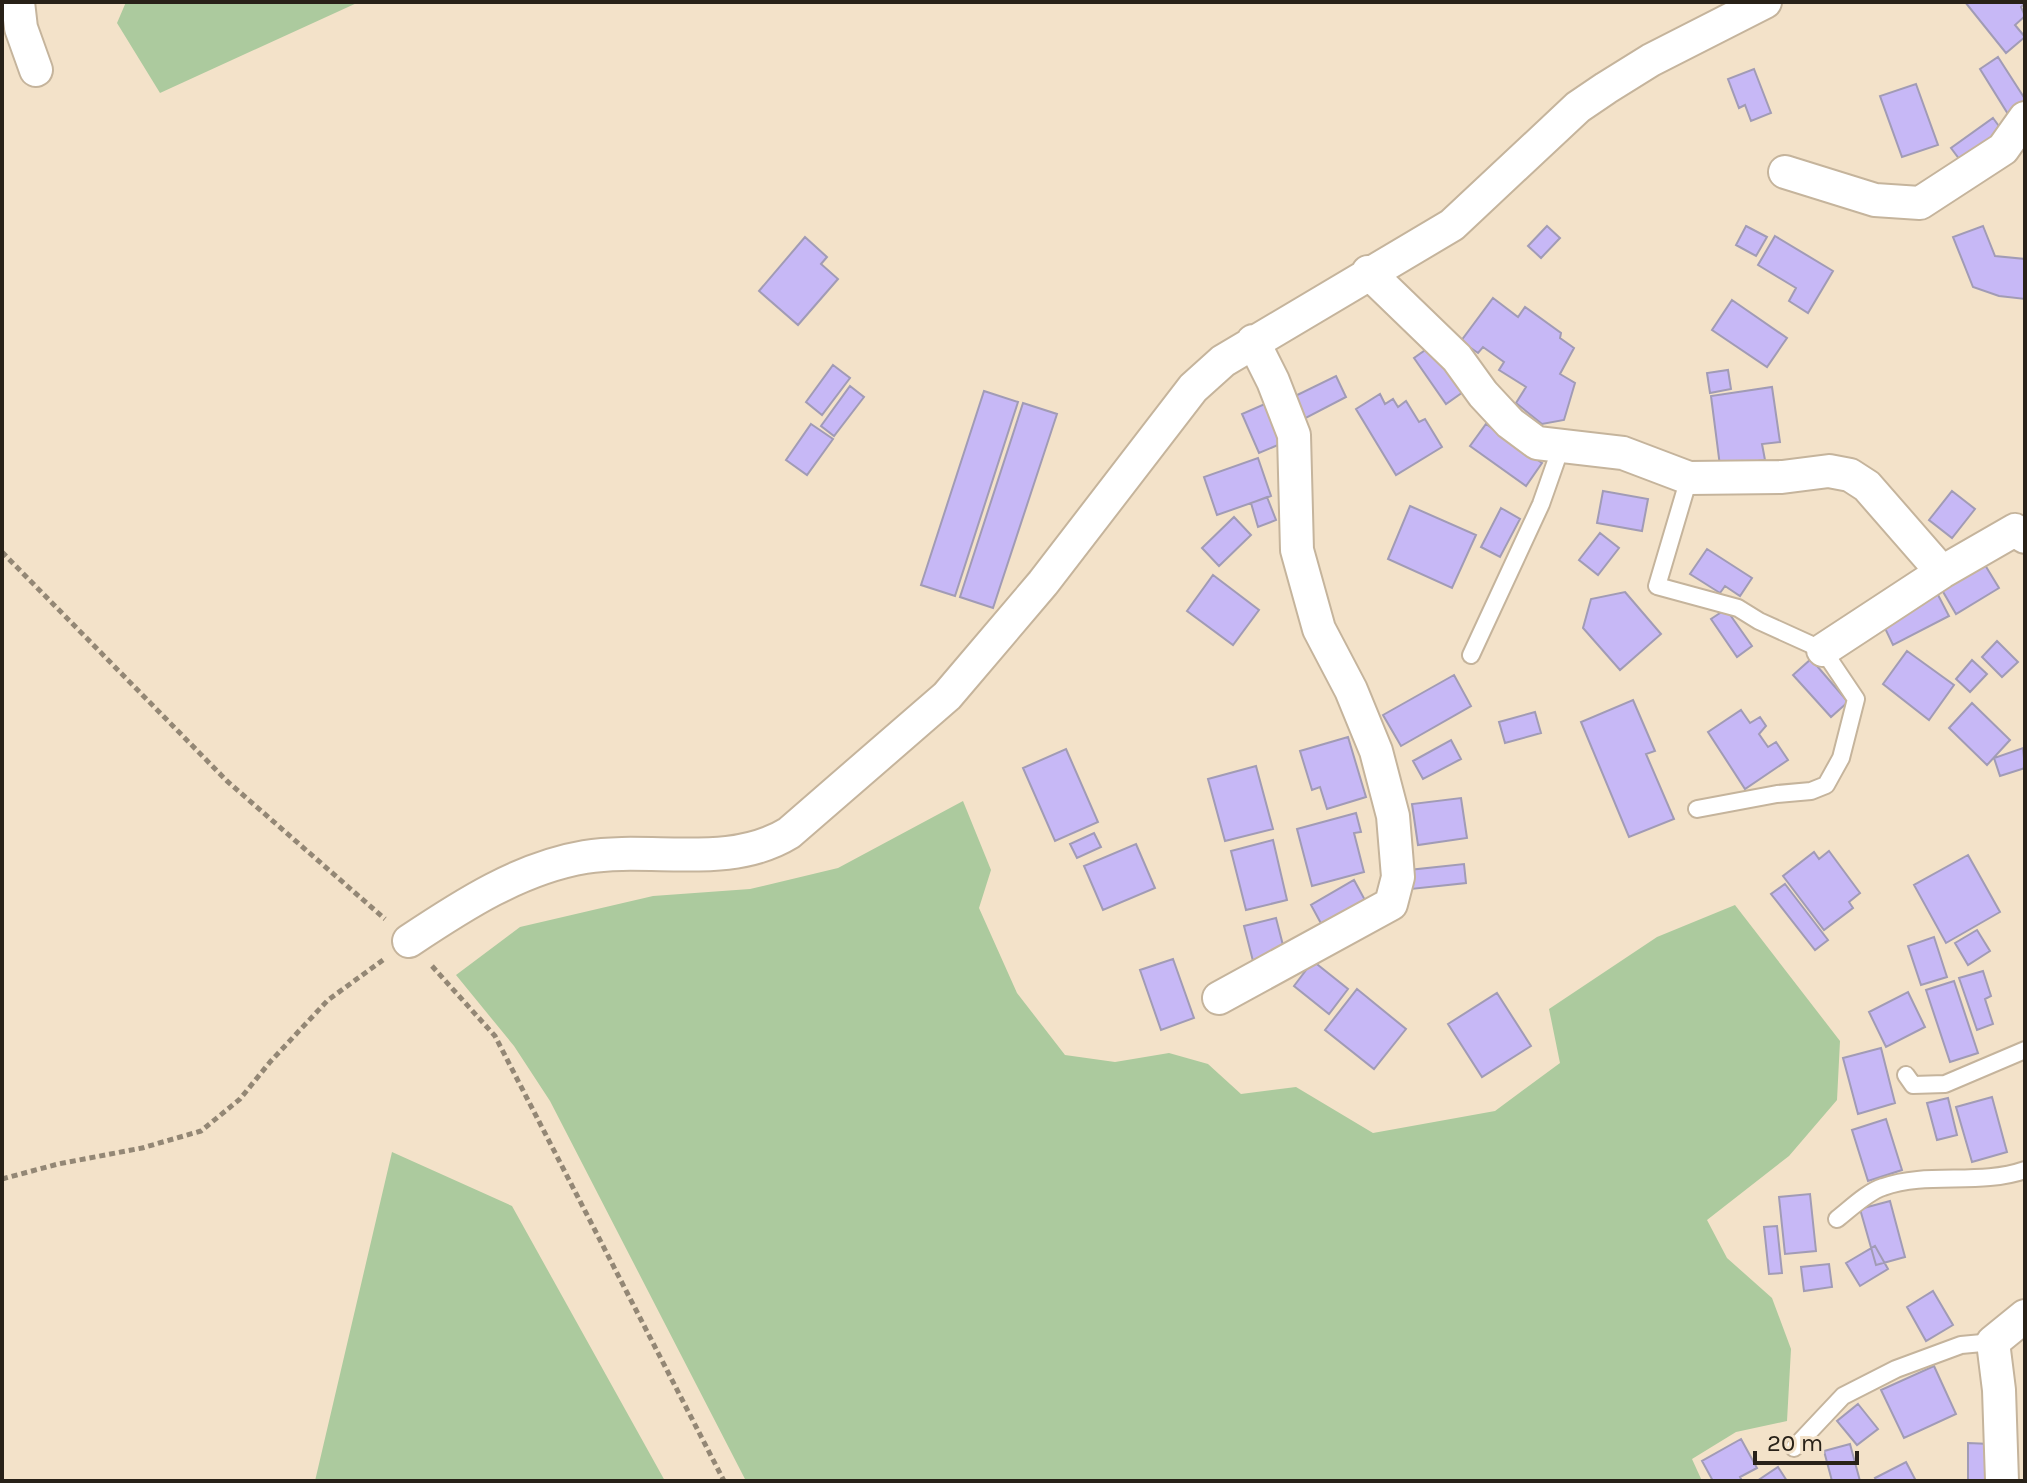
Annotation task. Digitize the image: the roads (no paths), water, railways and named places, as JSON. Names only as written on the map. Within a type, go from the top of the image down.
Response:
[{"type":"street","points":[[18,2],[21,28],[36,70]]},
{"type":"street","points":[[409,941],[469,903],[551,865],[586,857],[626,854],[728,853],[755,849],[789,833],[947,696],[1043,583],[1193,388],[1223,361],[1368,272],[1452,225],[1578,107],[1606,88],[1651,60],[1765,2]]},
{"type":"street","points":[[1785,172],[1875,200],[1920,203],[2003,149],[2025,118]]},
{"type":"street","points":[[1368,272],[1457,358],[1483,394],[1510,423],[1537,443],[1623,453],[1689,478],[1782,477],[1829,471],[1850,475],[1867,486],[1942,572]]},
{"type":"street","points":[[1219,998],[1391,904],[1398,877],[1393,816],[1376,751],[1351,690],[1319,629],[1297,550],[1294,435],[1253,341]]},
{"type":"street","points":[[1823,650],[1942,572],[2015,530],[2025,537]]},
{"type":"street","points":[[2002,1481],[1999,1390],[1993,1342],[2025,1316]]},
{"type":"lane","points":[[1471,655],[1541,504],[1561,447]]},
{"type":"lane","points":[[1689,478],[1657,586],[1738,608],[1823,650],[1856,699],[1841,758],[1826,785],[1811,791],[1697,809]]},
{"type":"lane","points":[[1906,1075],[1913,1085],[1945,1084],[2025,1050]]},
{"type":"lane","points":[[1837,1219],[1881,1187],[1925,1180],[2010,1175],[2025,1170]]},
{"type":"lane","points":[[1794,1448],[1843,1396],[1896,1369],[1961,1345],[1993,1342]]}]
